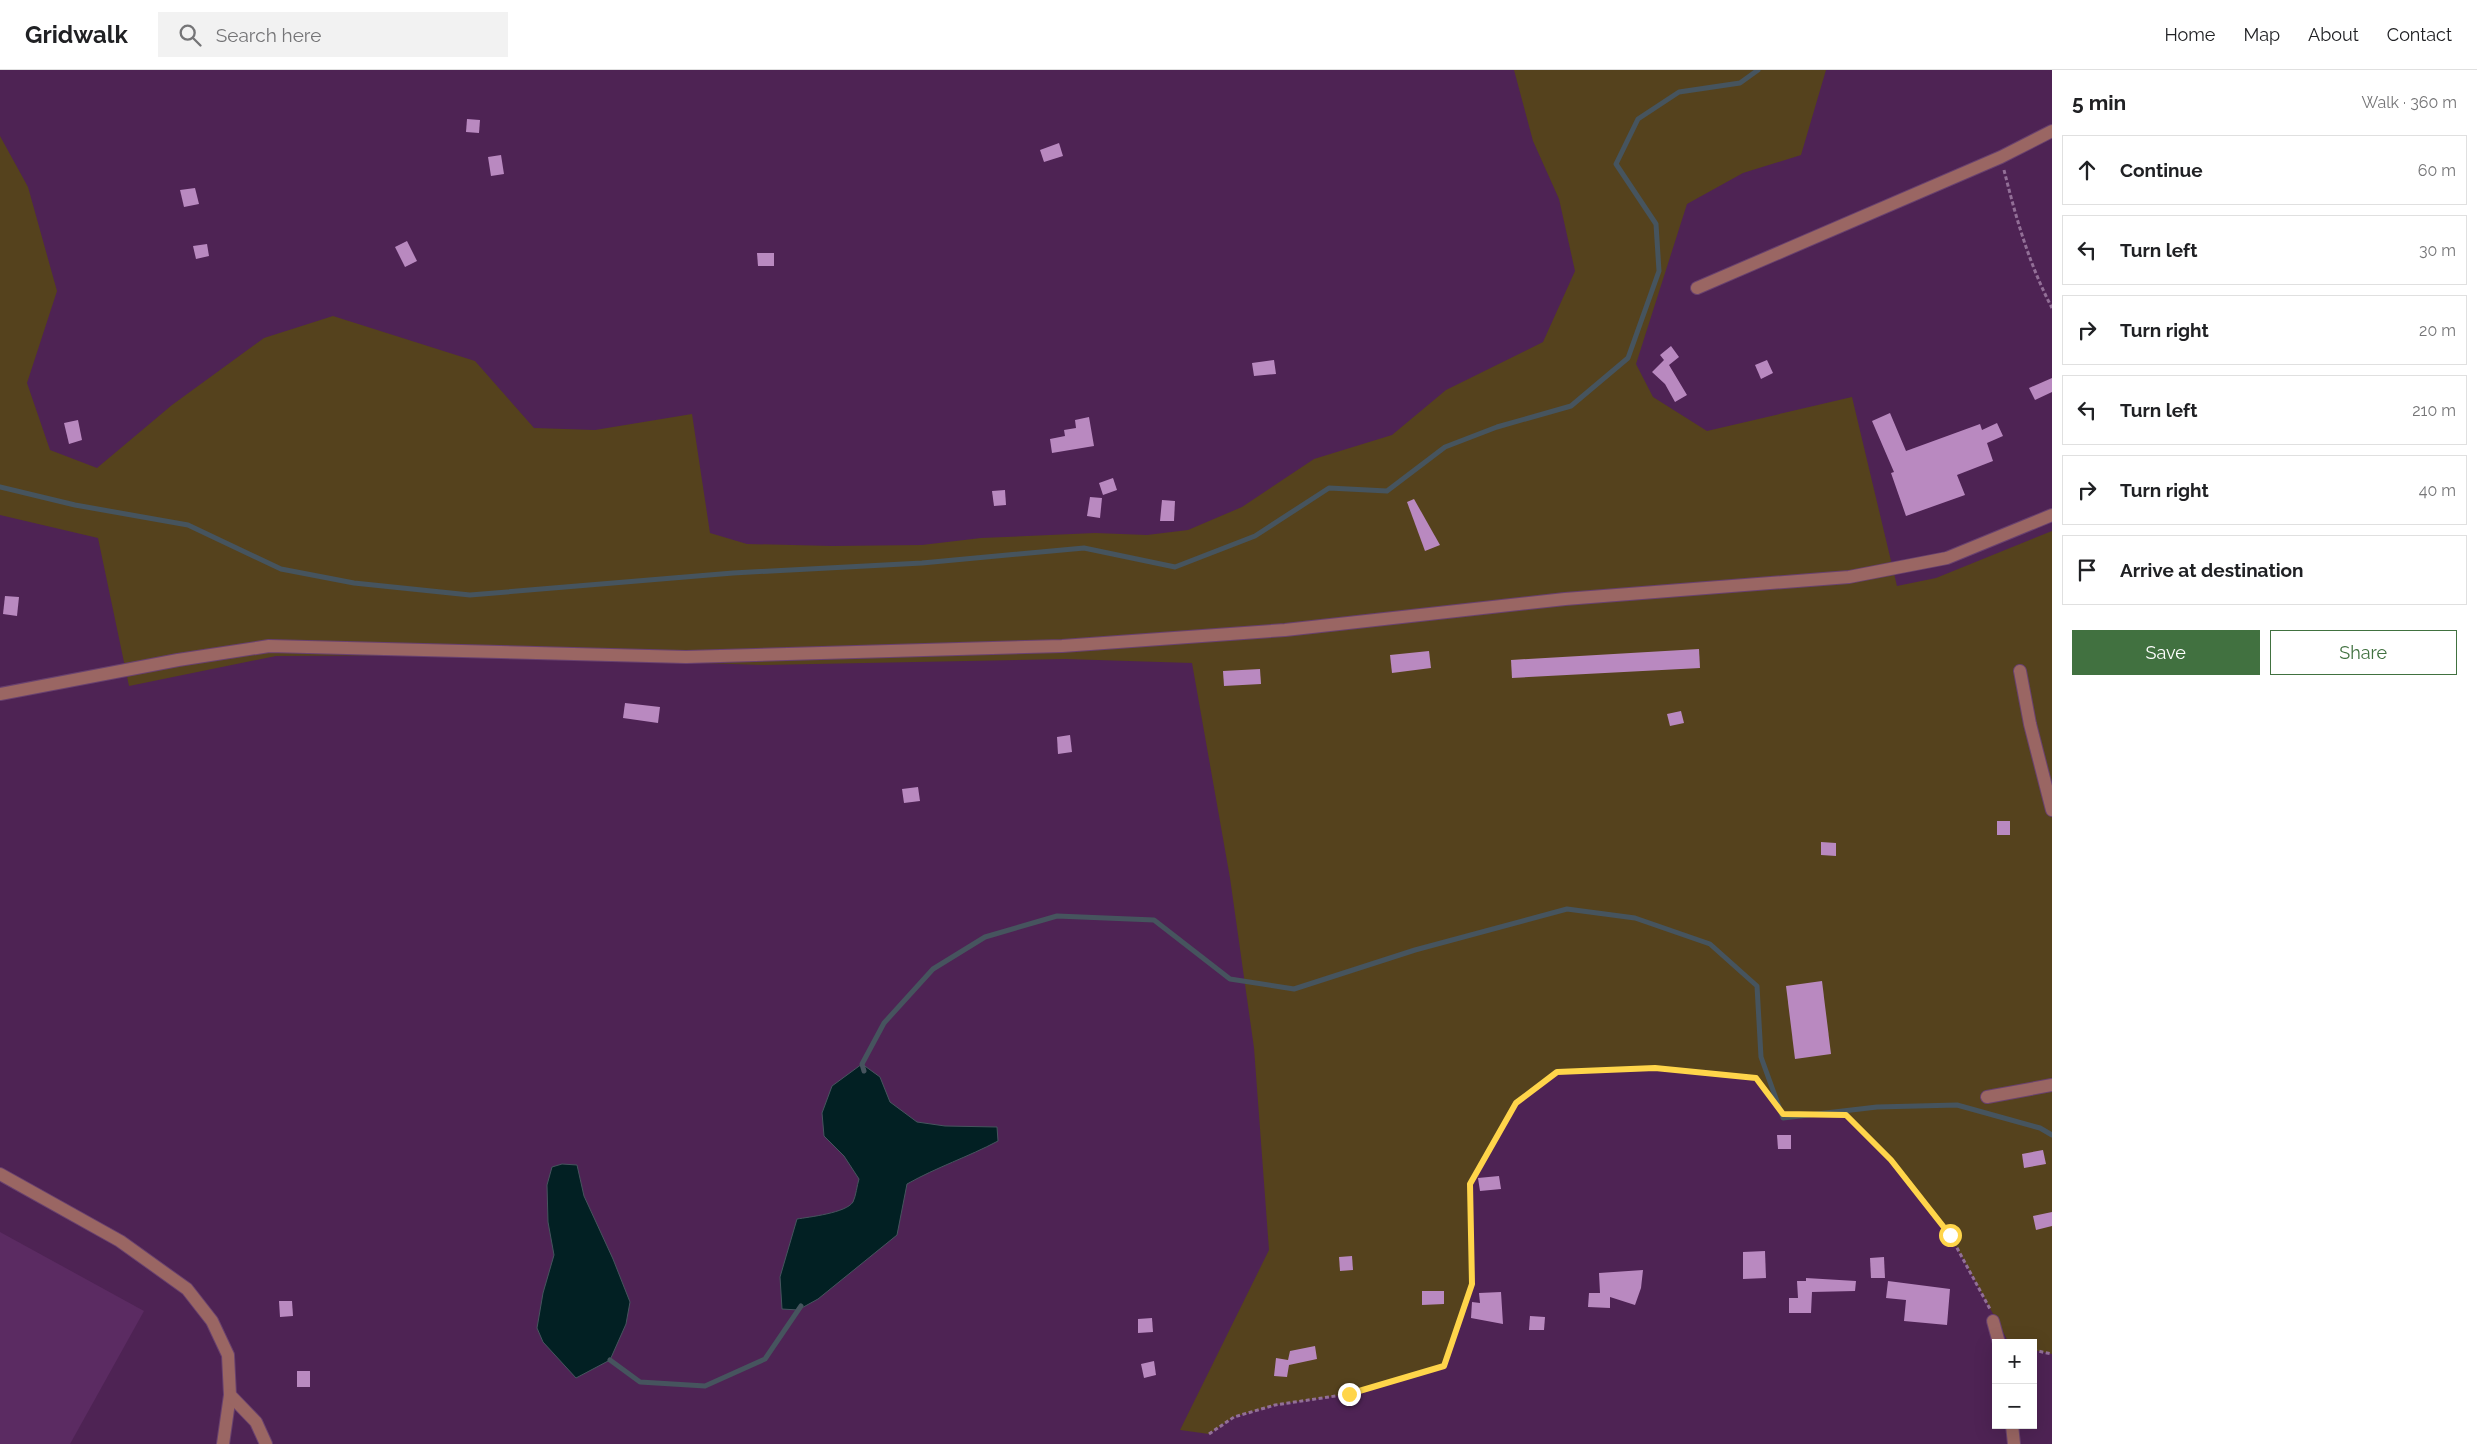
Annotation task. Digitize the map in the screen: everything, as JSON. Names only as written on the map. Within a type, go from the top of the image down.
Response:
[{"type":"street","points":[[1697,288],[2001,157],[2052,131]]},
{"type":"street","points":[[0,694],[178,660],[269,646],[686,656],[1062,646],[1285,630],[1564,599],[1849,577],[1947,558],[2052,515]]},
{"type":"street","points":[[2020,671],[2052,810]]},
{"type":"street","points":[[1986,1097],[2052,1084]]},
{"type":"street","points":[[0,1174],[120,1241],[187,1289],[212,1321],[228,1355],[230,1395],[223,1444]]},
{"type":"street","points":[[1992,1315],[1998,1339]]},
{"type":"street","points":[[230,1395],[256,1422],[266,1444]]},
{"type":"street","points":[[2012,1429],[2014,1444]]},
{"type":"path","points":[[2001,157],[2016,221],[2039,283],[2052,308]]},
{"type":"path","points":[[1209,1434],[1234,1417],[1275,1405],[1349,1394],[1444,1366],[1472,1284],[1470,1184],[1516,1103],[1557,1072],[1655,1068],[1756,1078],[1783,1114],[1846,1115],[1891,1160],[1950,1235],[1992,1315]]},
{"type":"path","points":[[2037,1351],[2052,1354]]},
{"type":"shaded area","points":[[1514,70],[1826,70],[1801,155],[1743,173],[1687,204],[1636,364],[1653,397],[1707,431],[1852,397],[1897,586],[1936,578],[2052,531],[2052,1354],[2037,1351],[2037,1339],[2007,1339],[1950,1235],[1891,1160],[1846,1115],[1783,1114],[1756,1078],[1655,1068],[1557,1072],[1515,1103],[1470,1184],[1472,1283],[1443,1367],[1349,1394],[1275,1405],[1234,1417],[1209,1434],[1180,1430],[1269,1250],[1254,1048],[1230,878],[1192,663],[1065,659],[763,665],[454,655],[276,656],[129,686],[98,538],[0,515],[0,136],[28,187],[57,291],[27,383],[50,450],[97,468],[172,405],[264,338],[333,316],[475,361],[534,428],[595,430],[692,414],[710,533],[747,544],[832,546],[922,545],[981,538],[1095,533],[1147,535],[1188,530],[1242,507],[1314,459],[1392,435],[1446,390],[1543,342],[1575,271],[1559,199],[1533,141]]},
{"type":"shaded area","points":[[862,1064],[880,1077],[890,1102],[917,1122],[945,1126],[997,1127],[998,1141],[907,1184],[897,1235],[818,1299],[798,1310],[782,1309],[780,1277],[797,1219],[835,1212],[849,1206],[854,1200],[859,1179],[844,1156],[824,1136],[822,1113],[832,1086]]},
{"type":"shaded area","points":[[562,1164],[577,1165],[584,1196],[613,1259],[630,1302],[626,1324],[610,1360],[576,1378],[543,1342],[537,1328],[543,1293],[554,1255],[548,1222],[547,1185],[552,1167]]},
{"type":"shaded area","points":[[0,1232],[144,1311],[70,1444],[0,1444]]},
{"type":"building","points":[[467,119],[480,120],[479,133],[466,132]]},
{"type":"building","points":[[1059,143],[1063,156],[1044,162],[1040,150]]},
{"type":"building","points":[[501,155],[504,174],[491,176],[488,157]]},
{"type":"building","points":[[195,188],[199,204],[184,207],[180,190]]},
{"type":"building","points":[[407,241],[417,261],[405,267],[395,247]]},
{"type":"building","points":[[207,244],[209,256],[196,259],[193,246]]},
{"type":"building","points":[[757,253],[774,253],[774,266],[758,266]]},
{"type":"building","points":[[1671,346],[1679,357],[1669,365],[1687,395],[1675,402],[1665,384],[1652,372],[1664,360],[1660,355]]},
{"type":"building","points":[[1274,360],[1276,374],[1254,376],[1252,363]]},
{"type":"building","points":[[1767,360],[1773,373],[1761,379],[1755,365]]},
{"type":"building","points":[[2052,378],[2052,392],[2035,400],[2029,388]]},
{"type":"building","points":[[1890,413],[1906,451],[1980,424],[1982,430],[1997,423],[2003,436],[1987,443],[1993,461],[1957,475],[1965,495],[1906,516],[1891,473],[1894,472],[1872,421]]},
{"type":"building","points":[[1089,417],[1094,446],[1052,453],[1050,439],[1065,436],[1064,430],[1076,428],[1075,420]]},
{"type":"building","points":[[78,420],[82,440],[69,444],[64,423]]},
{"type":"building","points":[[1113,478],[1117,490],[1103,495],[1099,483]]},
{"type":"building","points":[[1005,490],[1006,505],[994,506],[992,491]]},
{"type":"building","points":[[1090,497],[1102,498],[1100,518],[1087,516]]},
{"type":"building","points":[[1414,499],[1440,545],[1425,551],[1407,502]]},
{"type":"building","points":[[1162,500],[1175,501],[1174,521],[1160,521]]},
{"type":"building","points":[[5,596],[19,597],[17,616],[3,614]]},
{"type":"building","points":[[1699,649],[1700,668],[1512,678],[1511,660]]},
{"type":"building","points":[[1429,651],[1431,668],[1392,673],[1390,655]]},
{"type":"building","points":[[1260,669],[1261,684],[1224,686],[1223,671]]},
{"type":"building","points":[[625,703],[660,707],[658,723],[623,718]]},
{"type":"building","points":[[1681,711],[1684,723],[1670,726],[1667,714]]},
{"type":"building","points":[[1070,735],[1072,752],[1058,754],[1057,737]]},
{"type":"building","points":[[918,787],[920,801],[904,803],[902,789]]},
{"type":"building","points":[[1997,821],[2010,821],[2010,835],[1997,835]]},
{"type":"building","points":[[1821,842],[1836,843],[1836,856],[1821,855]]},
{"type":"building","points":[[1822,981],[1831,1054],[1795,1059],[1786,986]]},
{"type":"building","points":[[1777,1135],[1791,1135],[1791,1149],[1778,1149]]},
{"type":"building","points":[[2043,1150],[2046,1164],[2024,1168],[2022,1154]]},
{"type":"building","points":[[1499,1176],[1501,1189],[1480,1191],[1478,1178]]},
{"type":"building","points":[[2052,1212],[2052,1226],[2036,1230],[2033,1216]]},
{"type":"building","points":[[1765,1251],[1766,1278],[1743,1279],[1743,1252]]},
{"type":"building","points":[[1352,1256],[1353,1270],[1340,1271],[1339,1257]]},
{"type":"building","points":[[1884,1257],[1885,1278],[1871,1278],[1870,1258]]},
{"type":"building","points":[[1643,1270],[1641,1288],[1635,1305],[1610,1297],[1610,1308],[1588,1307],[1589,1293],[1600,1293],[1599,1273]]},
{"type":"building","points":[[1806,1278],[1856,1281],[1855,1291],[1812,1292],[1811,1313],[1789,1313],[1789,1298],[1798,1298],[1797,1281],[1806,1281]]},
{"type":"building","points":[[1888,1281],[1950,1289],[1947,1325],[1904,1321],[1906,1300],[1886,1298]]},
{"type":"building","points":[[1422,1291],[1444,1291],[1444,1304],[1422,1305]]},
{"type":"building","points":[[1501,1292],[1503,1324],[1471,1318],[1472,1302],[1480,1303],[1479,1293]]},
{"type":"building","points":[[279,1301],[292,1301],[293,1316],[280,1317]]},
{"type":"building","points":[[1530,1316],[1545,1317],[1544,1330],[1529,1330]]},
{"type":"building","points":[[1152,1318],[1153,1332],[1138,1333],[1138,1319]]},
{"type":"building","points":[[1315,1346],[1317,1359],[1289,1365],[1287,1377],[1274,1376],[1276,1358],[1288,1360],[1290,1351]]},
{"type":"building","points":[[1154,1361],[1156,1375],[1144,1378],[1141,1364]]},
{"type":"building","points":[[297,1371],[310,1371],[310,1387],[297,1387]]},
{"type":"waterway","points":[[0,487],[75,505],[188,525],[281,569],[354,583],[470,595],[733,573],[922,563],[1084,548],[1175,567],[1255,536],[1329,488],[1387,491],[1445,447],[1497,427],[1571,406],[1628,358],[1659,271],[1656,224],[1616,164],[1638,119],[1679,92],[1740,83],[1758,70]]},
{"type":"waterway","points":[[864,1071],[862,1064],[884,1023],[933,969],[985,937],[1057,916],[1154,920],[1230,979],[1294,989],[1415,950],[1567,909],[1635,918],[1710,944],[1757,986],[1761,1057],[1783,1118],[1877,1107],[1957,1105],[2040,1128],[2052,1135]]},
{"type":"waterway","points":[[610,1360],[640,1382],[705,1386],[765,1359],[801,1306]]},
{"type":"route","points":[[1349,1394],[1444,1366],[1472,1284],[1470,1184],[1516,1103],[1557,1072],[1655,1068],[1756,1078],[1783,1114],[1846,1115],[1891,1160],[1950,1235]]}]
